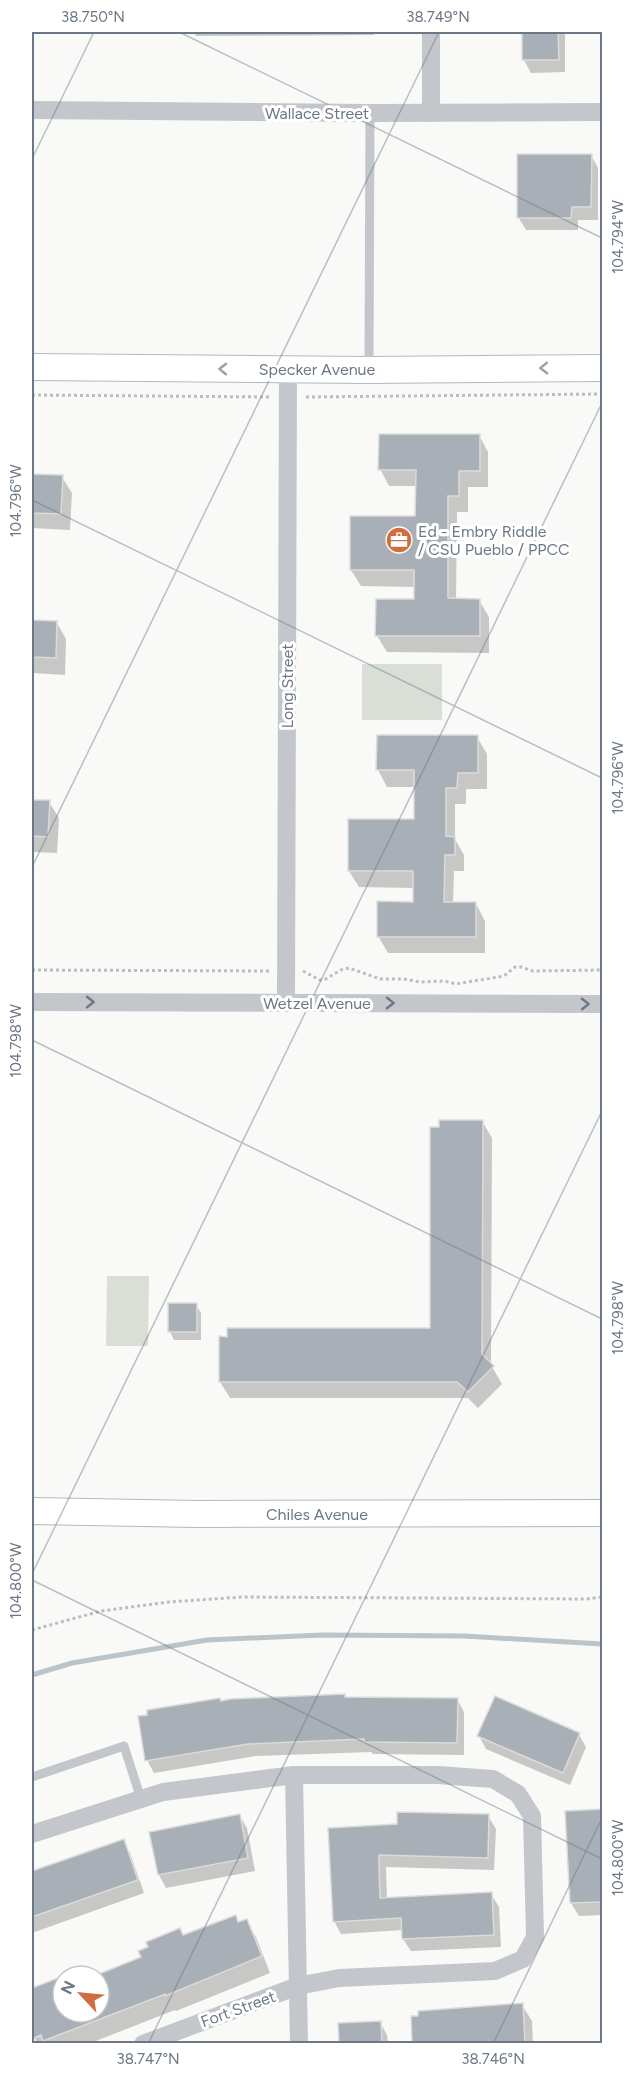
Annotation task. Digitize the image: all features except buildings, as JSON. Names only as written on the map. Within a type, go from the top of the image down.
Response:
[{"type":"street","points":[[431,32],[431,112]]},
{"type":"street","name":"Wallace Street","points":[[32,110],[370,114],[603,112]]},
{"type":"street","name":"Specker Avenue","points":[[32,367],[369,370],[603,368]]},
{"type":"street","name":"Long Street","points":[[286,1002],[288,369]]},
{"type":"street","name":"Wetzel Avenue","points":[[32,1002],[603,1004]]},
{"type":"street","name":"Chiles Avenue","points":[[32,1511],[197,1514],[603,1513]]},
{"type":"street","points":[[294,1775],[299,2043]]},
{"type":"street","name":"Fort Street","points":[[32,1834],[163,1792],[294,1775],[438,1775],[493,1779],[518,1794],[532,1816],[535,1937],[523,1959],[495,1971],[339,1978],[298,1986],[143,2043]]},
{"type":"lane","points":[[369,370],[370,114]]},
{"type":"lane","points":[[32,1777],[124,1746],[141,1799]]},
{"type":"path","points":[[32,395],[288,397],[603,394]]},
{"type":"path","points":[[32,970],[305,971],[324,980],[340,970],[349,968],[380,979],[445,981],[456,984],[504,976],[515,967],[532,971],[603,970]]},
{"type":"path","points":[[32,1630],[101,1611],[169,1602],[242,1597],[586,1599],[603,1597]]},
{"type":"shaded area","points":[[362,664],[442,664],[442,720],[362,720]]},
{"type":"shaded area","points":[[107,1276],[149,1276],[148,1346],[106,1346]]},
{"type":"waterway","points":[[32,1675],[72,1663],[207,1640],[322,1635],[464,1636],[602,1644]]},
{"type":"place","name":"Ed - Embry Riddle / CSU Pueblo / PPCC","points":[[399,540]]}]
